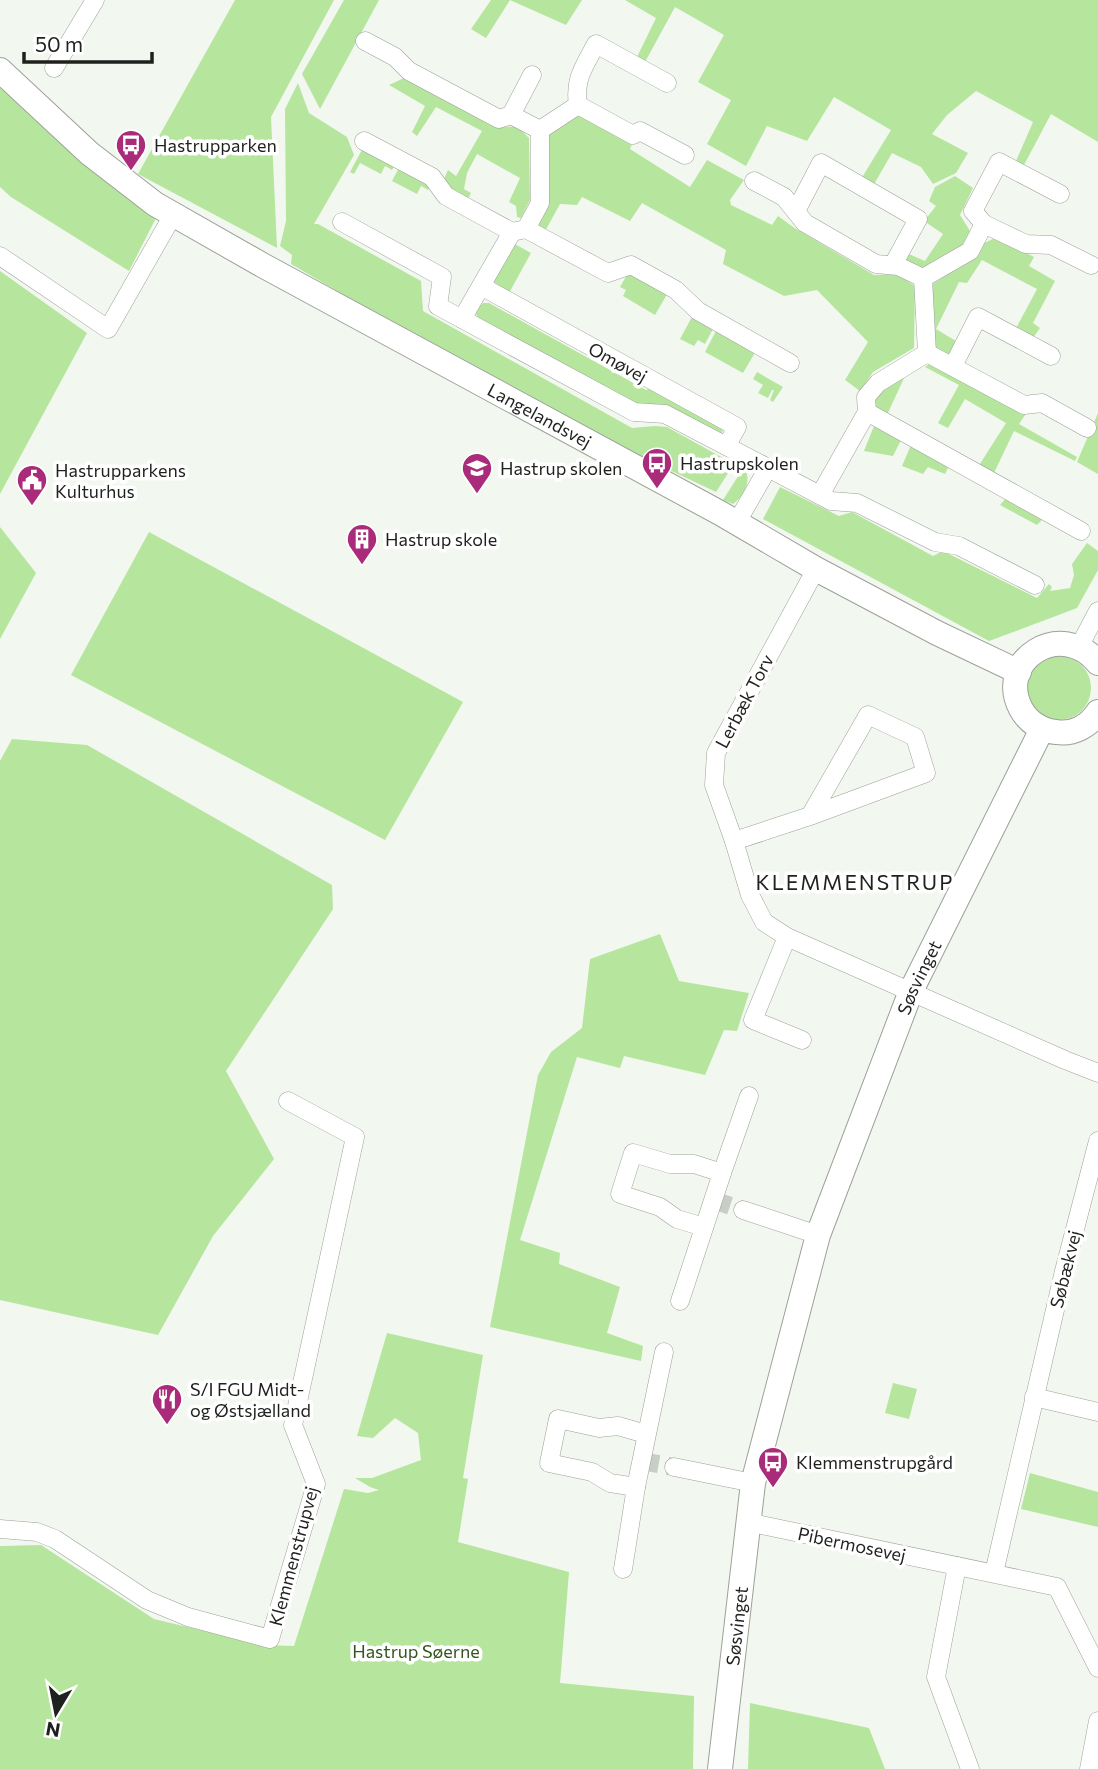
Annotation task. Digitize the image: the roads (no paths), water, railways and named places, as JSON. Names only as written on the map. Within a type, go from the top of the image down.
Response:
[{"type":"street","points":[[54,68],[95,0]]},
{"type":"street","points":[[365,41],[395,57],[409,71],[499,120],[511,115],[532,75]]},
{"type":"street","points":[[578,106],[578,77],[596,44],[667,83]]},
{"type":"street","name":"Langelandsvej","points":[[0,70],[89,153],[173,215],[737,522],[816,569],[937,633],[1019,672]]},
{"type":"street","points":[[540,130],[578,106]]},
{"type":"street","points":[[578,106],[633,135],[640,131],[685,155]]},
{"type":"street","points":[[511,115],[540,130]]},
{"type":"street","points":[[462,319],[481,286],[540,204],[540,130]]},
{"type":"street","points":[[364,141],[432,177],[446,196],[608,273],[631,265],[676,289],[698,311],[790,363]]},
{"type":"street","points":[[1060,194],[999,162],[973,211],[984,224],[1027,244],[1051,245],[1091,265]]},
{"type":"street","points":[[796,211],[821,163],[918,219],[892,265]]},
{"type":"street","points":[[754,181],[784,197],[805,223],[876,264],[898,266],[923,278]]},
{"type":"street","points":[[0,256],[108,329],[173,215]]},
{"type":"street","name":"Omøvej","points":[[342,222],[442,276],[438,306],[634,412],[666,414],[831,501],[857,502],[935,542],[959,546],[1035,585]]},
{"type":"street","points":[[923,278],[970,251],[984,224]]},
{"type":"street","points":[[923,278],[927,353]]},
{"type":"street","name":"Omøvej","points":[[481,286],[737,427],[727,445]]},
{"type":"street","points":[[953,366],[978,317],[1051,356]]},
{"type":"street","points":[[927,353],[1024,405],[1042,403],[1087,428]]},
{"type":"street","points":[[820,495],[867,412],[866,397],[878,383],[927,353]]},
{"type":"street","points":[[867,412],[1081,531]]},
{"type":"street","points":[[737,522],[768,468]]},
{"type":"street","name":"Lerbæk Torv","points":[[816,569],[716,753],[714,785],[750,895],[764,922],[787,937],[911,991]]},
{"type":"street","points":[[1098,611],[1089,655],[1060,643],[1043,647],[1028,657],[1019,672],[1016,689],[1020,706],[1030,721],[1042,729],[1070,732],[1087,725],[1098,712]]},
{"type":"street","points":[[734,841],[810,816],[926,773],[915,737],[868,715],[810,816]]},
{"type":"street","name":"Søsvinget","points":[[720,1769],[753,1483],[818,1235],[911,991],[1042,729]]},
{"type":"street","points":[[787,937],[753,1020],[802,1040]]},
{"type":"street","points":[[911,991],[1098,1073]]},
{"type":"street","points":[[680,1301],[749,1096]]},
{"type":"street","name":"Klemmenstrupvej","points":[[0,1529],[37,1532],[55,1539],[147,1600],[188,1617],[270,1639],[316,1484],[293,1425],[355,1137],[288,1101]]},
{"type":"street","name":"Søbækvej","points":[[994,1573],[1034,1397],[1098,1141]]},
{"type":"street","points":[[704,1227],[677,1219],[660,1207],[620,1194],[633,1153],[670,1164],[694,1164],[722,1173]]},
{"type":"street","points":[[743,1210],[818,1235]]},
{"type":"street","points":[[624,1569],[636,1487],[664,1352]]},
{"type":"street","points":[[1034,1397],[1098,1412]]},
{"type":"street","points":[[636,1487],[610,1482],[592,1472],[549,1462],[558,1419],[599,1428],[618,1426],[646,1434]]},
{"type":"street","points":[[674,1467],[753,1483]]},
{"type":"street","name":"Pibermosevej","points":[[747,1522],[1057,1587],[1098,1668]]},
{"type":"street","points":[[957,1566],[936,1677],[970,1769]]},
{"type":"street","points":[[1088,1769],[1098,1721]]},
{"type":"tunnel","points":[[713,1200],[743,1210]]},
{"type":"tunnel","points":[[641,1461],[674,1467]]},
{"type":"place","name":"Hastrupparken","points":[[131,172]]},
{"type":"place","name":"Hastrupskolen","points":[[657,490]]},
{"type":"place","name":"Hastrup skolen","points":[[477,495]]},
{"type":"place","name":"Hastrupparkens Kulturhus","points":[[32,507]]},
{"type":"place","name":"Hastrup skole","points":[[362,566]]},
{"type":"place","name":"S/I FGU Midt- og Østsjælland","points":[[167,1426]]},
{"type":"place","name":"Klemmenstrupgård","points":[[773,1489]]},
{"type":"district","name":"KLEMMENSTRUP","points":[[855,881]]},
{"type":"park label","name":"Hastrup Søerne","points":[[416,1651]]}]
